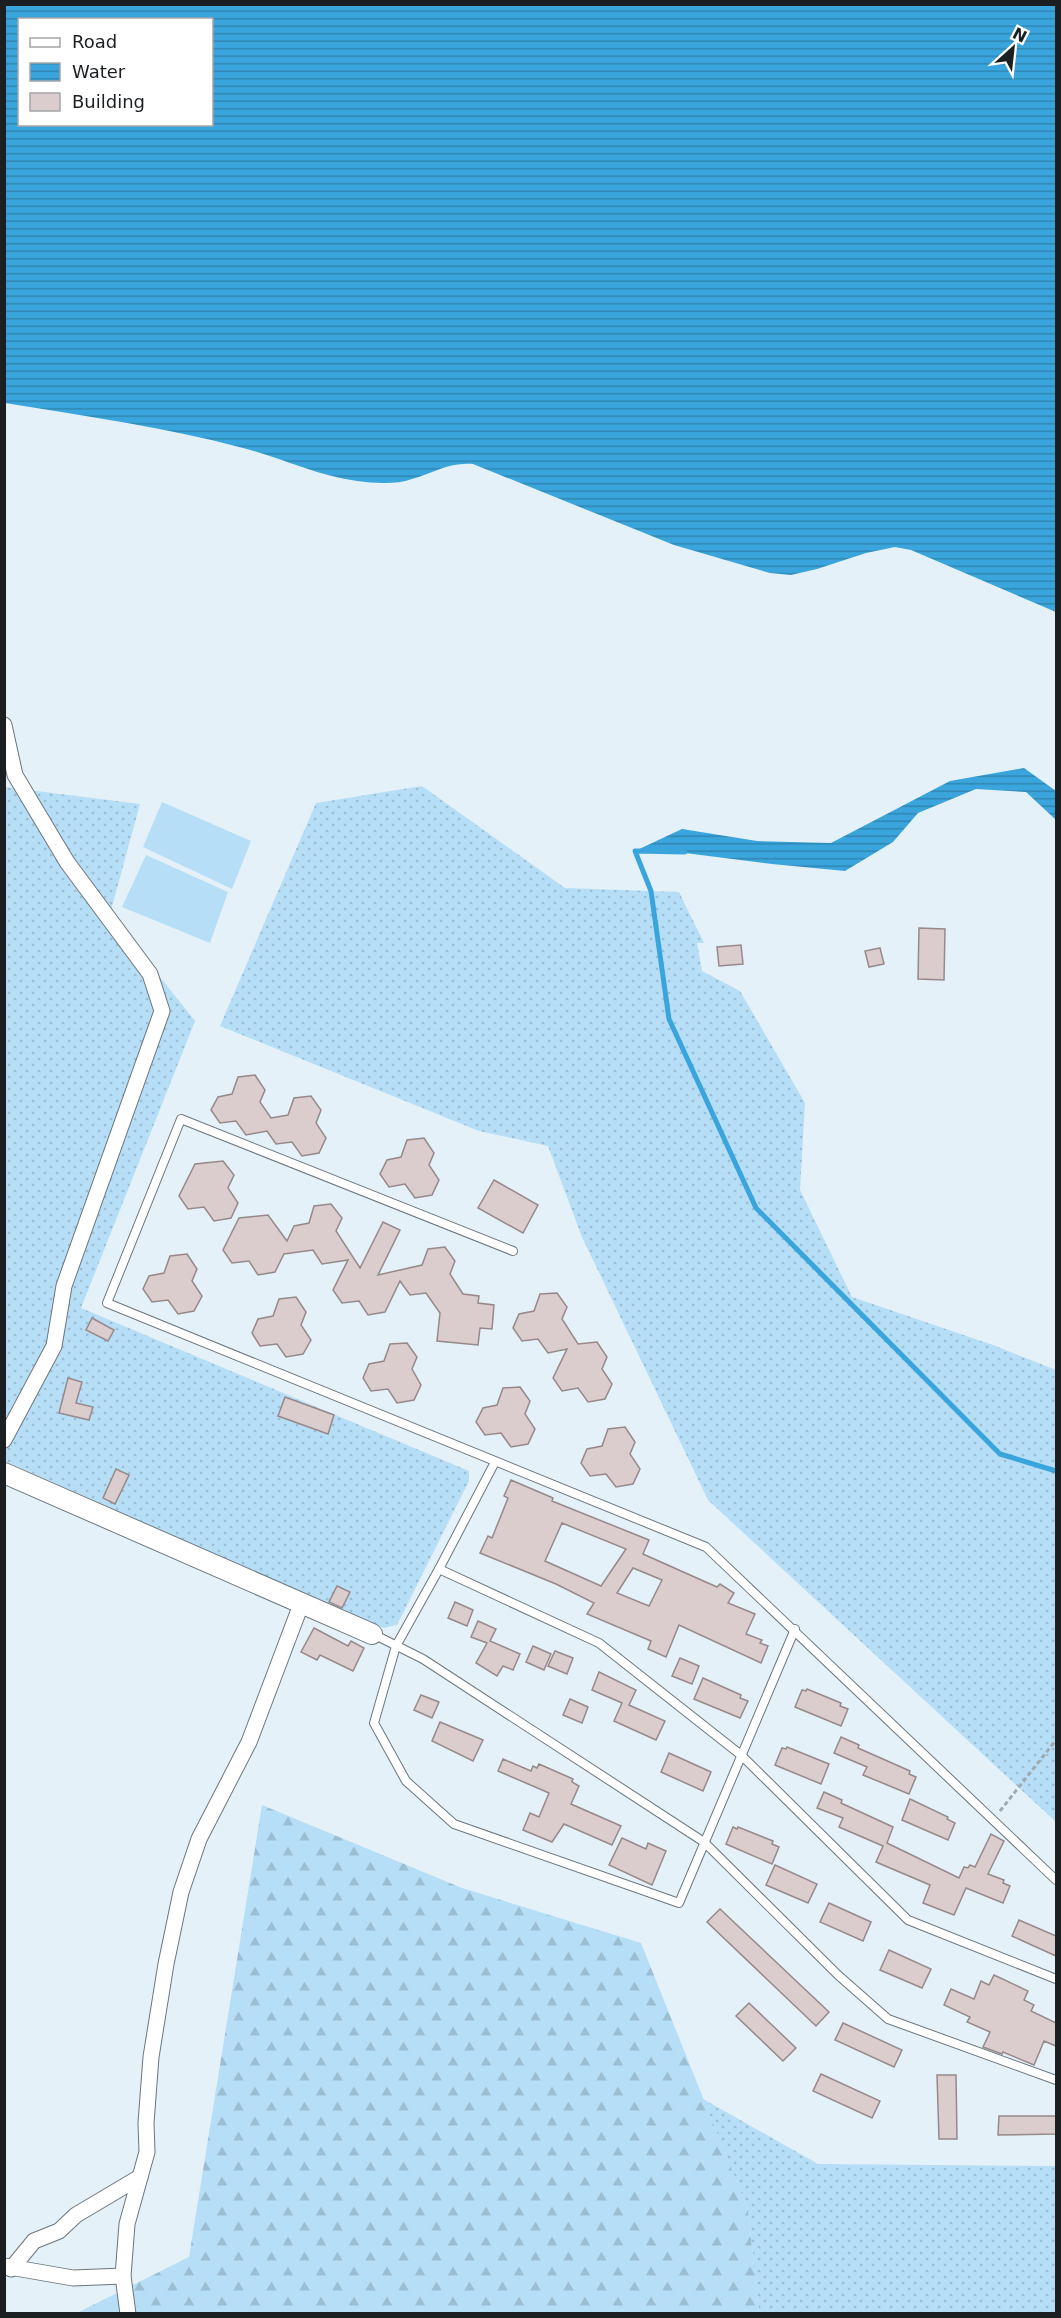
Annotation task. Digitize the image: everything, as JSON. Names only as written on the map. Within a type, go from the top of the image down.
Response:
[{"type":"street","points":[[4,726],[15,775],[67,862],[150,974],[162,1011],[64,1286],[54,1346],[4,1440]]},
{"type":"street","points":[[4,1473],[372,1634]]},
{"type":"street","points":[[128,2313],[123,2276],[128,2224],[147,2152],[146,2123],[151,2057],[166,1964],[181,1892],[199,1839],[249,1742],[302,1602]]},
{"type":"street","points":[[8,2267],[34,2241],[59,2231],[76,2215],[140,2177]]},
{"type":"street","points":[[8,2267],[73,2278],[123,2276]]},
{"type":"lane","points":[[513,1251],[181,1119],[107,1303],[706,1547],[795,1629],[1056,1880]]},
{"type":"lane","points":[[495,1462],[396,1646],[374,1723],[406,1781],[454,1824],[679,1903],[795,1629]]},
{"type":"lane","points":[[439,1569],[599,1643],[741,1755],[908,1920],[1056,1979]]},
{"type":"lane","points":[[372,1634],[423,1659],[704,1842],[838,1975],[888,2019],[1056,2080]]},
{"type":"path","points":[[992,1819],[1010,1800],[1056,1740]]},
{"type":"green space","points":[[422,786],[565,888],[679,892],[704,943],[697,943],[702,971],[740,991],[805,1103],[800,1190],[852,1297],[993,1345],[1056,1370],[1056,1822],[708,1500],[582,1237],[548,1146],[479,1131],[220,1026],[316,803]]},
{"type":"green space","points":[[5,787],[140,804],[110,914],[195,1021],[81,1308],[469,1471],[469,1481],[397,1625],[383,1628],[5,1461]]},
{"type":"green space","points":[[162,802],[251,841],[232,889],[143,847]]},
{"type":"green space","points":[[146,855],[228,892],[210,943],[122,907]]},
{"type":"green space","points":[[262,1805],[462,1888],[641,1943],[748,2210],[759,2313],[75,2314],[189,2257]]},
{"type":"green space","points":[[703,2099],[818,2164],[1056,2166],[1056,2313],[759,2313],[748,2210]]},
{"type":"water","points":[[4,5],[1056,5],[1056,612],[911,550],[895,547],[791,575],[770,573],[674,545],[473,464],[449,466],[399,482],[357,481],[328,475],[243,448],[124,422],[5,403]]},
{"type":"water","points":[[1024,768],[1056,791],[1056,820],[1026,792],[976,789],[918,813],[893,842],[845,871],[677,852],[635,851],[682,829],[757,841],[831,843],[950,781]]},
{"type":"building","points":[[919,928],[945,929],[944,980],[918,979]]},
{"type":"building","points":[[741,945],[743,964],[719,966],[717,947]]},
{"type":"building","points":[[880,948],[884,964],[869,967],[865,951]]},
{"type":"building","points":[[255,1075],[265,1090],[260,1102],[271,1118],[288,1115],[294,1098],[311,1096],[321,1110],[316,1123],[326,1138],[319,1153],[302,1156],[292,1142],[276,1144],[267,1131],[246,1135],[236,1121],[220,1123],[211,1110],[218,1097],[232,1094],[238,1077]]},
{"type":"building","points":[[424,1138],[434,1153],[429,1165],[439,1180],[432,1195],[415,1198],[405,1184],[389,1187],[380,1174],[387,1160],[401,1157],[407,1140]]},
{"type":"building","points":[[223,1161],[234,1175],[228,1188],[238,1203],[231,1218],[214,1221],[204,1207],[188,1209],[179,1196],[195,1164]]},
{"type":"building","points":[[494,1180],[538,1205],[523,1233],[478,1208]]},
{"type":"building","points":[[331,1204],[342,1218],[336,1231],[360,1268],[383,1222],[400,1230],[378,1275],[422,1265],[428,1249],[445,1247],[455,1261],[450,1274],[463,1294],[479,1296],[478,1303],[494,1305],[492,1329],[480,1328],[478,1345],[437,1341],[440,1313],[426,1293],[410,1295],[400,1281],[385,1312],[368,1315],[359,1301],[342,1303],[333,1290],[348,1260],[322,1264],[313,1250],[284,1254],[275,1272],[258,1275],[249,1261],[232,1263],[223,1250],[239,1218],[268,1215],[287,1241],[294,1226],[309,1223],[314,1206]]},
{"type":"building","points":[[187,1254],[197,1269],[192,1281],[202,1296],[194,1311],[178,1314],[168,1300],[152,1302],[143,1289],[149,1276],[164,1273],[170,1256]]},
{"type":"building","points":[[557,1293],[567,1307],[562,1319],[578,1344],[597,1342],[607,1357],[602,1369],[612,1384],[605,1399],[588,1402],[578,1388],[562,1391],[553,1378],[567,1349],[548,1353],[538,1339],[522,1341],[513,1328],[519,1314],[534,1311],[540,1294]]},
{"type":"building","points":[[296,1297],[306,1312],[301,1325],[311,1340],[303,1354],[286,1357],[277,1344],[260,1346],[252,1333],[258,1319],[273,1316],[279,1299]]},
{"type":"building","points":[[92,1318],[114,1330],[108,1341],[86,1330]]},
{"type":"building","points":[[407,1343],[417,1357],[412,1369],[421,1385],[414,1400],[397,1403],[388,1389],[371,1391],[363,1378],[369,1364],[384,1361],[390,1344]]},
{"type":"building","points":[[68,1378],[82,1382],[76,1403],[93,1407],[89,1420],[59,1413]]},
{"type":"building","points":[[520,1387],[530,1401],[525,1414],[535,1429],[528,1444],[511,1447],[501,1433],[485,1435],[476,1422],[483,1408],[497,1405],[503,1388]]},
{"type":"building","points":[[285,1397],[334,1415],[328,1434],[278,1416]]},
{"type":"building","points":[[625,1427],[635,1442],[630,1454],[640,1469],[633,1484],[616,1487],[606,1474],[590,1476],[581,1463],[587,1449],[602,1446],[608,1429]]},
{"type":"building","points":[[116,1469],[129,1475],[115,1504],[103,1498]]},
{"type":"building","points":[[511,1480],[553,1498],[552,1501],[649,1540],[643,1554],[717,1587],[720,1584],[734,1593],[728,1603],[755,1614],[746,1634],[762,1640],[760,1643],[768,1646],[761,1663],[679,1625],[666,1657],[648,1649],[651,1641],[587,1614],[594,1603],[556,1584],[480,1553],[488,1536],[492,1538],[508,1498],[504,1496]],"holes":[[[562,1523],[626,1549],[601,1586],[545,1561]],[[633,1568],[662,1580],[649,1606],[617,1593]]]},
{"type":"building","points":[[337,1586],[350,1592],[342,1608],[329,1602]]},
{"type":"building","points":[[455,1602],[473,1610],[467,1626],[448,1618]]},
{"type":"building","points":[[478,1621],[496,1629],[490,1641],[520,1654],[513,1670],[503,1666],[497,1676],[476,1663],[487,1643],[471,1637]]},
{"type":"building","points":[[314,1628],[348,1646],[351,1641],[364,1648],[353,1671],[320,1655],[317,1660],[301,1652]]},
{"type":"building","points":[[533,1646],[551,1654],[544,1670],[526,1662]]},
{"type":"building","points":[[555,1651],[573,1658],[567,1674],[548,1666]]},
{"type":"building","points":[[680,1658],[699,1666],[692,1684],[672,1676]]},
{"type":"building","points":[[599,1672],[636,1690],[629,1705],[665,1721],[656,1740],[614,1721],[622,1703],[592,1690]]},
{"type":"building","points":[[703,1678],[741,1695],[740,1698],[748,1701],[740,1718],[694,1699]]},
{"type":"building","points":[[807,1689],[841,1703],[840,1706],[848,1709],[841,1726],[795,1707],[802,1690]]},
{"type":"building","points":[[421,1695],[439,1702],[432,1718],[414,1710]]},
{"type":"building","points":[[570,1699],[588,1707],[582,1723],[563,1715]]},
{"type":"building","points":[[440,1722],[483,1740],[473,1761],[432,1741]]},
{"type":"building","points":[[841,1737],[859,1745],[858,1748],[910,1771],[909,1774],[916,1777],[909,1794],[863,1775],[867,1767],[834,1753]]},
{"type":"building","points":[[787,1747],[829,1764],[821,1784],[775,1765],[782,1748]]},
{"type":"building","points":[[669,1753],[711,1772],[703,1791],[661,1772]]},
{"type":"building","points":[[503,1759],[531,1771],[533,1766],[537,1768],[539,1764],[573,1779],[572,1782],[579,1786],[571,1804],[621,1826],[612,1845],[564,1824],[552,1842],[523,1830],[530,1813],[539,1817],[549,1793],[498,1771]]},
{"type":"building","points":[[824,1792],[842,1800],[841,1803],[893,1827],[887,1843],[959,1878],[964,1867],[968,1868],[970,1865],[975,1867],[991,1834],[1004,1841],[988,1874],[1004,1880],[1003,1883],[1010,1886],[1003,1903],[966,1888],[954,1915],[923,1903],[930,1885],[876,1862],[883,1846],[839,1827],[843,1818],[817,1808]]},
{"type":"building","points":[[910,1799],[948,1817],[947,1819],[955,1823],[948,1840],[902,1820]]},
{"type":"building","points":[[733,1827],[773,1841],[772,1844],[779,1847],[772,1864],[726,1844]]},
{"type":"building","points":[[622,1838],[646,1849],[648,1843],[666,1851],[652,1885],[609,1865]]},
{"type":"building","points":[[775,1865],[817,1884],[808,1903],[766,1885]]},
{"type":"building","points":[[829,1903],[871,1922],[863,1941],[820,1922]]},
{"type":"building","points":[[720,1909],[829,2012],[816,2026],[707,1922]]},
{"type":"building","points":[[1019,1920],[1056,1936],[1056,1956],[1012,1936]]},
{"type":"building","points":[[889,1950],[931,1969],[922,1988],[880,1970]]},
{"type":"building","points":[[994,1975],[1028,1991],[1024,2000],[1034,2005],[1031,2011],[1056,2023],[1056,2046],[1044,2041],[1034,2065],[1003,2052],[1002,2054],[983,2047],[990,2032],[967,2022],[970,2017],[944,2005],[951,1989],[974,1999],[981,1981],[989,1985]]},
{"type":"building","points":[[749,2003],[796,2048],[783,2061],[736,2016]]},
{"type":"building","points":[[843,2023],[902,2050],[894,2067],[835,2040]]},
{"type":"building","points":[[821,2074],[880,2101],[872,2118],[813,2091]]},
{"type":"building","points":[[937,2075],[956,2075],[957,2139],[939,2139]]},
{"type":"building","points":[[999,2116],[1056,2116],[1056,2134],[998,2135]]},
{"type":"waterway","points":[[685,852],[635,851],[651,891],[669,1019],[756,1208],[1000,1454],[1056,1471]]}]
